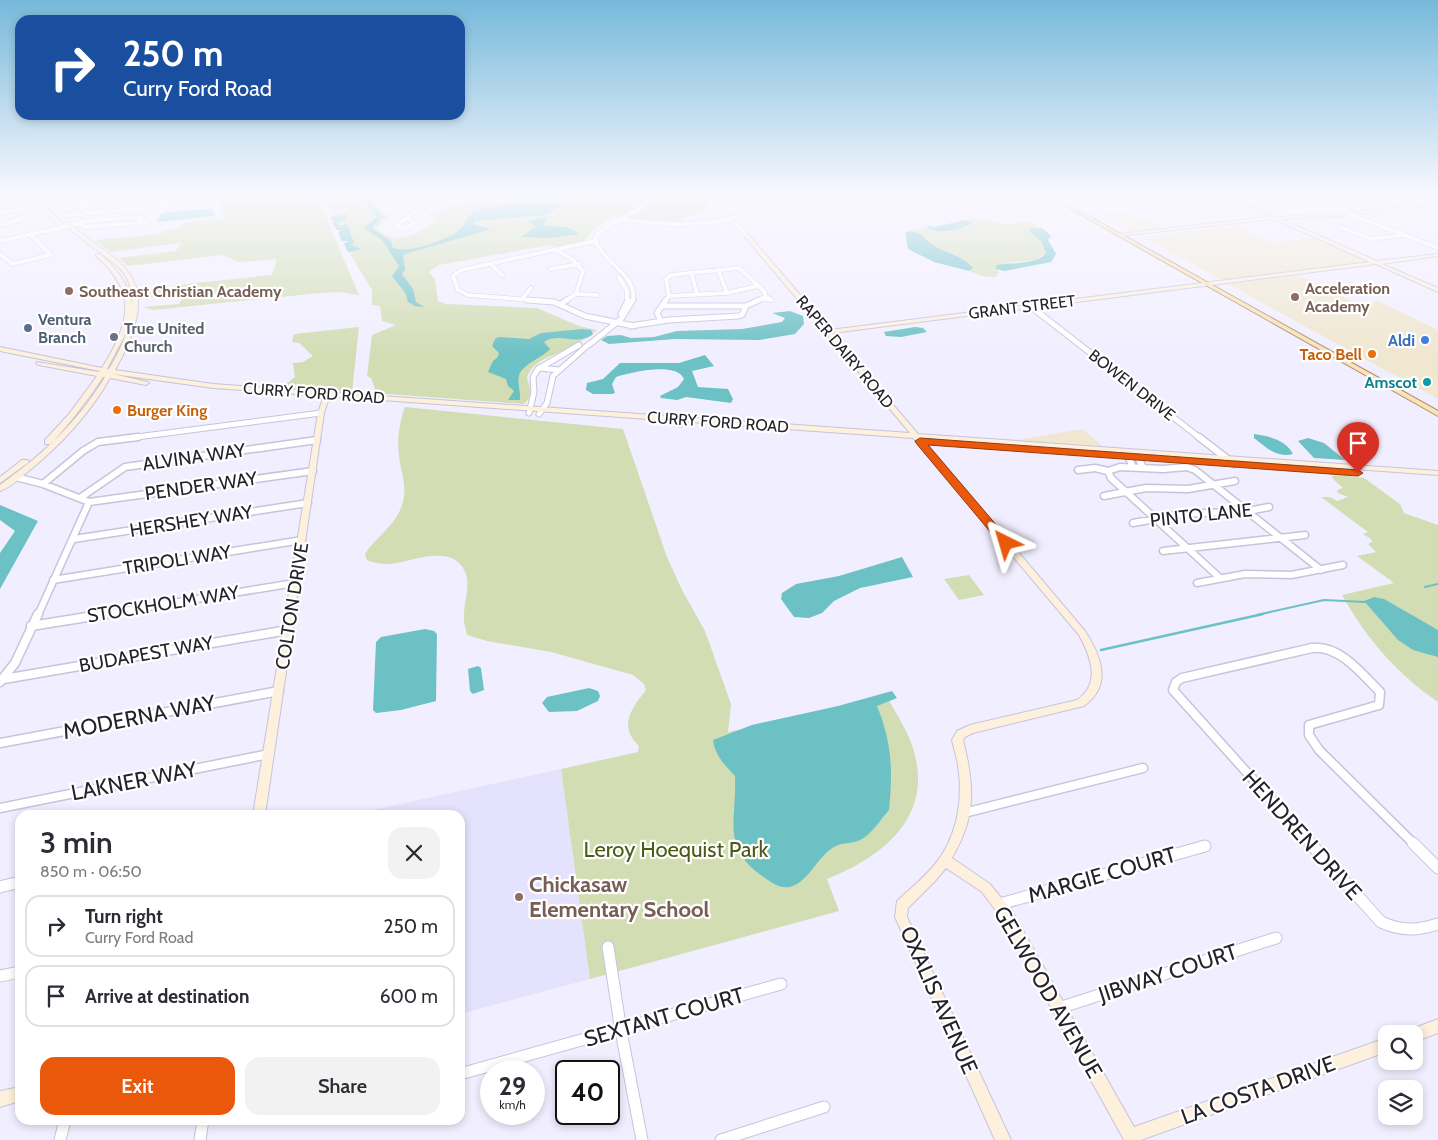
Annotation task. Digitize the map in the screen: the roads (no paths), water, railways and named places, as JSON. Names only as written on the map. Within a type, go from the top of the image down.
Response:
[{"type":"main road","points":[[16,477],[15,474],[76,412],[126,342],[137,310],[134,285],[128,275],[114,260],[98,248]]},
{"type":"main road","name":"RAPER DAIRY ROAD","points":[[757,248],[917,438]]},
{"type":"main road","points":[[1146,248],[1313,344],[1416,394],[1438,407]]},
{"type":"main road","points":[[1146,248],[1292,326],[1438,414]]},
{"type":"main road","points":[[1342,248],[1378,264]]},
{"type":"main road","name":"GRANT STREET","points":[[830,334],[1438,255]]},
{"type":"main road","points":[[126,291],[130,292],[132,308],[137,310]]},
{"type":"main road","points":[[126,342],[133,316],[128,312]]},
{"type":"main road","points":[[1268,319],[1292,326]]},
{"type":"main road","name":"CURRY FORD ROAD","points":[[0,349],[77,365],[131,382],[238,392],[428,401],[529,411]]},
{"type":"main road","points":[[77,365],[98,362],[111,354]]},
{"type":"main road","points":[[96,396],[111,354]]},
{"type":"main road","name":"CURRY FORD ROAD","points":[[0,355],[104,374],[325,396],[541,411],[816,434],[1067,447],[1126,453],[1138,457],[1438,479]]},
{"type":"main road","points":[[0,489],[65,434],[96,396],[112,385],[131,382]]},
{"type":"main road","name":"COLTON DRIVE","points":[[260,810],[325,396]]},
{"type":"main road","name":"CURRY FORD ROAD","points":[[680,422],[875,433],[1053,451],[1126,453]]},
{"type":"main road","points":[[752,429],[796,430],[803,428]]},
{"type":"main road","points":[[816,434],[822,431],[875,433]]},
{"type":"main road","points":[[1027,449],[1032,446],[1067,447]]},
{"type":"main road","points":[[1126,453],[1182,455],[1438,473]]},
{"type":"main road","points":[[0,481],[29,460]]},
{"type":"main road","points":[[1316,470],[1366,471],[1372,468]]},
{"type":"main road","name":"GELWOOD AVENUE","points":[[945,860],[986,888],[1000,904],[1132,1138]]},
{"type":"main road","points":[[1423,1032],[1438,1026]]},
{"type":"main road","name":"LA COSTA DRIVE","points":[[1132,1138],[1378,1048]]},
{"type":"main road","points":[[0,1099],[15,1095]]},
{"type":"street","points":[[0,254],[12,264],[51,254],[45,248]]},
{"type":"street","points":[[91,248],[106,262],[126,291],[128,312],[123,330],[111,354]]},
{"type":"street","points":[[562,248],[461,270],[453,276],[456,290],[462,294],[561,304],[585,316],[634,326],[661,321],[739,316],[746,306]]},
{"type":"street","points":[[529,411],[534,394],[532,378],[541,366],[597,338],[616,322],[628,303],[628,290],[597,248]]},
{"type":"street","points":[[557,250],[578,264],[583,271],[576,294],[561,304]]},
{"type":"street","points":[[106,262],[114,260]]},
{"type":"street","points":[[491,264],[502,275]]},
{"type":"street","points":[[551,269],[578,264]]},
{"type":"street","points":[[1378,264],[1438,290]]},
{"type":"street","points":[[661,321],[657,313],[664,306],[668,296],[666,277],[735,267],[743,269],[765,292],[763,298],[746,306],[664,306]]},
{"type":"street","points":[[718,269],[727,293]]},
{"type":"street","points":[[691,272],[697,294]]},
{"type":"street","points":[[668,296],[727,293],[758,286]]},
{"type":"street","points":[[522,299],[531,288]]},
{"type":"street","points":[[576,294],[597,295]]},
{"type":"street","name":"BOWEN DRIVE","points":[[1031,308],[1234,464]]},
{"type":"street","points":[[541,411],[548,396],[550,383],[560,368],[587,344]]},
{"type":"street","points":[[541,366],[560,368]]},
{"type":"street","points":[[43,484],[57,475],[90,445],[98,442],[322,413]]},
{"type":"street","name":"OXALIS AVENUE","points":[[917,438],[1082,633],[1098,676],[1094,692],[1080,703],[970,729],[960,734],[957,740],[965,776],[966,798],[959,832],[945,860],[931,877],[906,900],[900,911],[901,917],[1002,1140]]},
{"type":"street","name":"ALVINA WAY","points":[[80,498],[125,467],[317,440]]},
{"type":"street","points":[[1126,453],[1133,467]]},
{"type":"street","points":[[1138,457],[1143,468]]},
{"type":"street","points":[[1078,470],[1096,468],[1108,471],[1120,467],[1187,467],[1200,473],[1321,570]]},
{"type":"street","name":"PENDER WAY","points":[[89,502],[313,470]]},
{"type":"street","points":[[1108,471],[1111,478],[1220,578]]},
{"type":"street","points":[[1380,474],[1385,471],[1438,473]]},
{"type":"street","points":[[2,680],[15,663],[74,539],[89,502],[43,484],[16,477]]},
{"type":"street","points":[[1104,496],[1156,487],[1188,489],[1235,481]]},
{"type":"street","name":"HERSHEY WAY","points":[[74,539],[308,504]]},
{"type":"street","name":"PINTO LANE","points":[[1132,522],[1183,514],[1248,512],[1269,507]]},
{"type":"street","points":[[1163,551],[1186,547],[1283,540],[1305,535]]},
{"type":"street","name":"TRIPOLI WAY","points":[[53,580],[302,540]]},
{"type":"street","points":[[1196,583],[1245,574],[1291,575],[1343,565]]},
{"type":"street","name":"STOCKHOLM WAY","points":[[31,626],[295,583]]},
{"type":"street","name":"BUDAPEST WAY","points":[[2,680],[288,630]]},
{"type":"street","name":"HENDREN DRIVE","points":[[1438,868],[1319,750],[1309,735],[1309,726],[1379,704],[1381,699],[1380,692],[1335,652],[1324,647],[1303,650],[1182,678],[1176,682],[1173,690],[1184,703],[1381,922],[1395,930],[1417,932],[1438,924]]},
{"type":"street","name":"MODERNA WAY","points":[[0,743],[279,691]]},
{"type":"street","name":"LAKNER WAY","points":[[0,808],[269,754]]},
{"type":"street","points":[[964,813],[1143,768]]},
{"type":"street","name":"MARGIE COURT","points":[[1000,904],[1205,846]]},
{"type":"street","points":[[0,887],[15,883]]},
{"type":"street","name":"JIBWAY COURT","points":[[1059,1008],[1276,938]]},
{"type":"street","points":[[608,947],[621,1030],[642,1140]]},
{"type":"street","points":[[0,976],[15,973]]},
{"type":"street","name":"SEXTANT COURT","points":[[465,1073],[780,984]]},
{"type":"street","points":[[721,1140],[824,1107]]},
{"type":"street","points":[[60,1140],[64,1125]]},
{"type":"street","points":[[200,1140],[202,1125]]},
{"type":"water","points":[[346,248],[360,248],[358,250],[348,252]]},
{"type":"water","points":[[387,248],[425,248],[403,256],[405,270],[402,274],[413,289],[416,302],[424,307],[415,306],[408,302],[406,294],[392,276],[399,266]]},
{"type":"water","points":[[938,248],[961,258],[973,268],[969,271],[934,262],[908,249]]},
{"type":"water","points":[[1044,248],[1053,248],[1056,254],[1051,262],[1005,271],[995,269],[997,265],[1037,260],[1046,253]]},
{"type":"water","points":[[790,311],[803,316],[804,324],[795,334],[759,340],[675,339],[609,344],[601,340],[607,336],[654,337],[677,331],[742,329],[782,322],[785,318],[772,313]]},
{"type":"water","points":[[915,327],[923,328],[927,332],[901,337],[886,336],[884,332]]},
{"type":"water","points":[[582,329],[591,330],[593,334],[581,339],[556,338],[544,342],[550,349],[524,368],[519,376],[520,400],[508,400],[514,391],[508,386],[506,379],[488,372],[493,361],[498,357],[499,353],[492,346],[495,339],[499,337],[529,339],[541,333]]},
{"type":"water","points":[[705,355],[714,366],[692,371],[698,387],[728,389],[733,399],[731,403],[686,397],[677,400],[661,398],[660,396],[678,387],[684,379],[679,374],[663,369],[642,371],[616,377],[612,384],[615,393],[612,394],[593,394],[586,390],[587,383],[603,379],[620,363],[679,363]]},
{"type":"water","points":[[1254,434],[1282,442],[1293,454],[1282,455],[1268,449],[1254,438]]},
{"type":"water","points":[[1308,438],[1324,443],[1345,460],[1314,458],[1298,441]]},
{"type":"water","points":[[0,505],[38,521],[0,589],[0,553],[15,531],[0,520]]},
{"type":"water","points":[[902,557],[913,577],[860,588],[834,601],[822,613],[809,618],[794,617],[781,599],[782,593],[796,584],[839,576]]},
{"type":"water","points":[[1374,597],[1384,599],[1438,630],[1438,657],[1413,650],[1398,640],[1364,601]]},
{"type":"water","points":[[425,629],[434,631],[437,634],[436,701],[401,710],[376,713],[373,710],[376,642],[381,637]]},
{"type":"water","points":[[478,666],[481,668],[484,690],[473,694],[470,691],[468,669]]},
{"type":"water","points":[[589,688],[598,691],[600,696],[598,701],[577,711],[549,712],[542,703],[547,697]]},
{"type":"water","points":[[892,691],[897,698],[877,706],[886,732],[890,757],[889,810],[864,838],[837,845],[828,851],[799,883],[789,887],[778,886],[765,878],[751,867],[742,856],[736,844],[734,833],[735,776],[718,756],[713,740],[752,725],[838,706]]},
{"type":"waterway","points":[[1425,587],[1438,584]]},
{"type":"waterway","points":[[1257,615],[1324,600],[1365,602]]},
{"type":"waterway","points":[[1101,650],[1263,614]]},
{"type":"place","name":"Southeast Christian Academy","points":[[69,291]]},
{"type":"place","name":"Acceleration Academy","points":[[1295,297]]},
{"type":"place","name":"Ventura Branch","points":[[28,328]]},
{"type":"place","name":"True United Church","points":[[114,337]]},
{"type":"place","name":"Aldi","points":[[1425,340]]},
{"type":"place","name":"Taco Bell","points":[[1372,354]]},
{"type":"place","name":"Amscot","points":[[1427,382]]},
{"type":"place","name":"Burger King","points":[[117,410]]},
{"type":"place","name":"Chickasaw Elementary School","points":[[519,897]]},
{"type":"park label","name":"Leroy Hoequist Park","points":[[676,849]]}]
